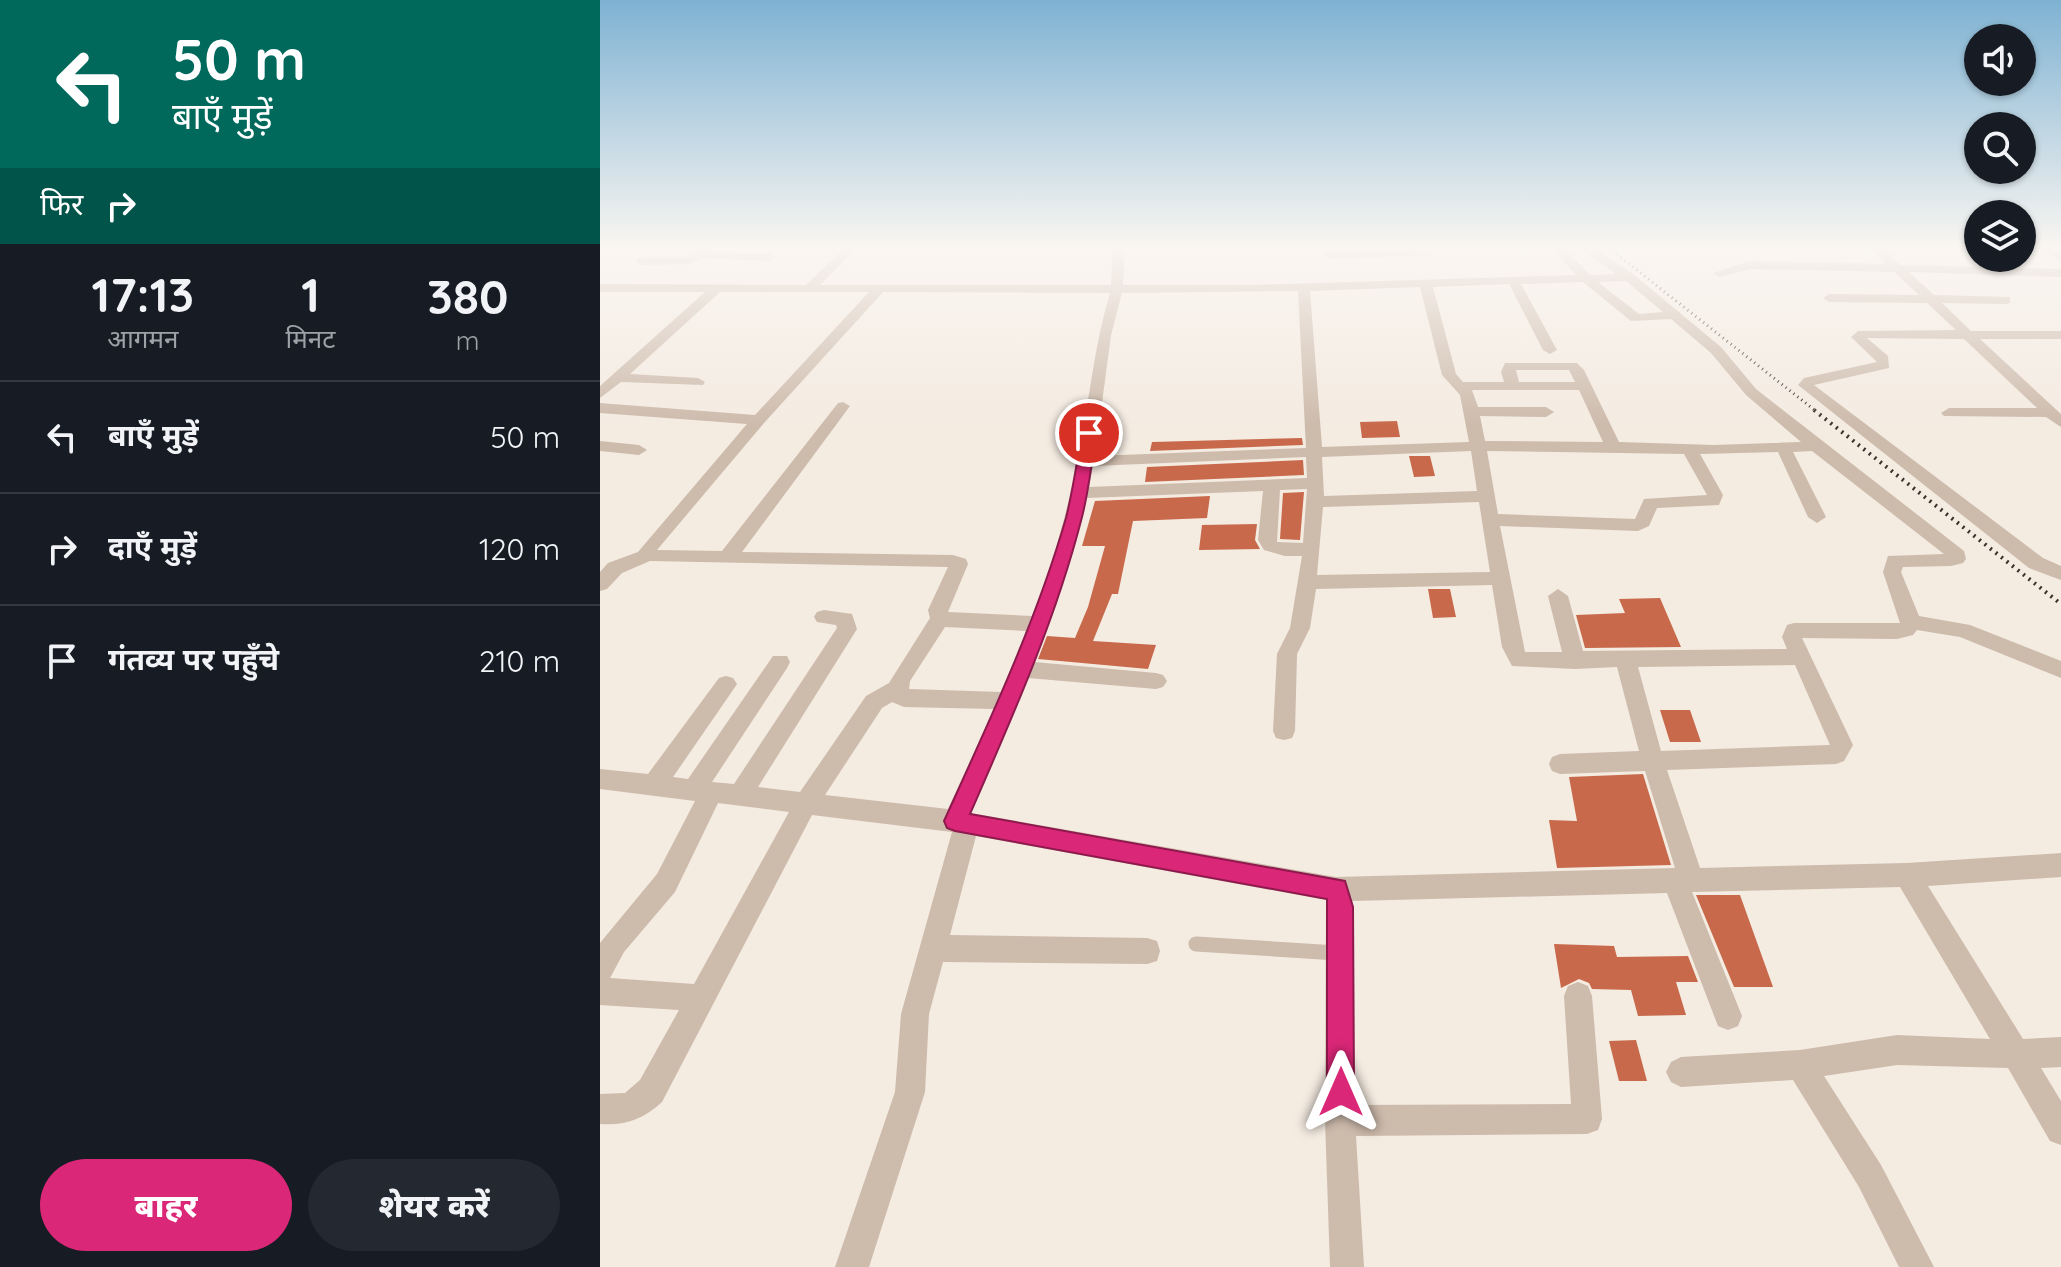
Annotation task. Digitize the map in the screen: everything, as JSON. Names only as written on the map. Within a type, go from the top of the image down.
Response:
[{"type":"street","points":[[600,394],[696,307]]},
{"type":"street","points":[[649,555],[646,551],[650,544],[862,307]]},
{"type":"street","points":[[852,1267],[910,1092],[915,1014],[961,822],[1038,624],[1074,516],[1086,461],[1104,335],[1112,307]]},
{"type":"street","points":[[1284,731],[1287,654],[1300,628],[1312,549],[1316,483],[1305,307]]},
{"type":"street","points":[[1436,307],[1449,375],[1467,394],[1472,411],[1514,654],[1527,661],[1801,657]]},
{"type":"street","points":[[1527,307],[1550,350]]},
{"type":"street","points":[[1622,307],[1636,318],[1674,315]]},
{"type":"street","points":[[1665,307],[1721,355],[1751,392],[1958,555],[1957,559],[1951,560],[1895,561],[1892,572],[1912,622]]},
{"type":"street","points":[[1939,307],[2056,417]]},
{"type":"street","points":[[2061,335],[1858,335],[1883,359],[1884,365],[1809,381],[1805,385],[2036,563],[2061,573]]},
{"type":"street","points":[[1513,386],[1508,372],[1510,366],[1560,363],[1577,370],[1613,446]]},
{"type":"street","points":[[619,378],[698,382]]},
{"type":"street","points":[[1460,386],[1585,386]]},
{"type":"street","points":[[728,557],[843,406]]},
{"type":"street","points":[[600,408],[759,420]]},
{"type":"street","points":[[1472,411],[1546,412]]},
{"type":"street","points":[[1949,413],[2056,417]]},
{"type":"street","points":[[600,446],[639,450]]},
{"type":"street","points":[[1086,461],[1477,446],[1613,446],[1690,450],[1816,446]]},
{"type":"street","points":[[1783,447],[1817,517]]},
{"type":"street","points":[[1490,520],[1638,525],[1643,522],[1650,503],[1713,501],[1715,495],[1690,450]]},
{"type":"street","points":[[1077,493],[1316,483]]},
{"type":"street","points":[[1272,484],[1267,540],[1270,546],[1285,550],[1312,549]]},
{"type":"street","points":[[1314,502],[1487,496]]},
{"type":"street","points":[[600,563],[624,563],[649,555],[953,561],[959,564],[938,610],[940,619],[897,689],[874,702],[806,803],[651,1091],[637,1106],[622,1111],[600,1109]]},
{"type":"street","points":[[600,584],[624,563]]},
{"type":"street","points":[[1306,582],[1500,578]]},
{"type":"street","points":[[1558,596],[1575,661]]},
{"type":"street","points":[[740,795],[847,629],[845,619],[824,617]]},
{"type":"street","points":[[940,619],[1038,624]]},
{"type":"street","points":[[1560,764],[1652,758],[1836,754],[1841,751],[1842,745],[1792,637],[1794,630],[1897,631],[1906,630],[1912,622]]},
{"type":"street","points":[[1912,622],[1963,630],[2061,670]]},
{"type":"street","points":[[1626,660],[1683,881],[1728,1016]]},
{"type":"street","points":[[600,969],[615,943],[666,883],[703,791],[780,662]]},
{"type":"street","points":[[1020,669],[1156,681]]},
{"type":"street","points":[[654,785],[726,684]]},
{"type":"street","points":[[897,689],[898,695],[904,698],[1007,701]]},
{"type":"street","points":[[600,779],[961,822],[1336,889],[1907,875],[2061,865]]},
{"type":"street","points":[[1907,875],[2061,1130]]},
{"type":"street","points":[[1336,889],[1341,907],[1340,1120],[1347,1267]]},
{"type":"street","points":[[932,948],[1147,951]]},
{"type":"street","points":[[600,991],[701,998]]},
{"type":"street","points":[[1340,1120],[1587,1119],[1578,996]]},
{"type":"street","points":[[1681,1072],[1800,1065],[1897,1050],[2016,1054],[2061,1052]]},
{"type":"street","points":[[1800,1065],[1870,1176],[1917,1267]]},
{"type":"lane","points":[[1196,944],[1341,953]]},
{"type":"building","points":[[1397,421],[1400,437],[1362,438],[1360,422]]},
{"type":"building","points":[[1302,438],[1303,445],[1150,451],[1152,442]]},
{"type":"building","points":[[1409,456],[1430,456],[1435,476],[1414,477]]},
{"type":"building","points":[[1303,460],[1304,475],[1145,482],[1147,467]]},
{"type":"building","points":[[1304,492],[1300,540],[1280,539],[1283,493]]},
{"type":"building","points":[[1210,496],[1207,518],[1133,521],[1118,594],[1112,594],[1093,641],[1156,645],[1148,669],[1038,659],[1047,636],[1075,638],[1088,607],[1105,546],[1082,546],[1095,501]]},
{"type":"building","points":[[1257,524],[1255,540],[1260,549],[1199,550],[1202,525]]},
{"type":"building","points":[[1428,589],[1450,589],[1456,617],[1433,618]]},
{"type":"building","points":[[1660,598],[1681,647],[1585,648],[1576,615],[1625,613],[1619,599]]},
{"type":"building","points":[[1660,710],[1690,710],[1701,742],[1670,742]]},
{"type":"building","points":[[1643,774],[1671,865],[1557,868],[1549,820],[1577,821],[1569,777]]},
{"type":"building","points":[[1696,895],[1740,895],[1773,987],[1734,987]]},
{"type":"building","points":[[1554,944],[1614,946],[1617,957],[1688,956],[1698,982],[1676,982],[1686,1015],[1638,1016],[1631,990],[1592,989],[1589,983],[1579,979],[1561,988]]},
{"type":"building","points":[[1636,1040],[1647,1081],[1619,1081],[1609,1041]]},
{"type":"railway","points":[[1684,307],[1817,412]]},
{"type":"railway","points":[[1814,410],[2061,604]]},
{"type":"route","points":[[1089,433],[1074,516],[1046,606],[991,743],[955,821],[1336,889],[1341,907],[1341,1092]]}]
